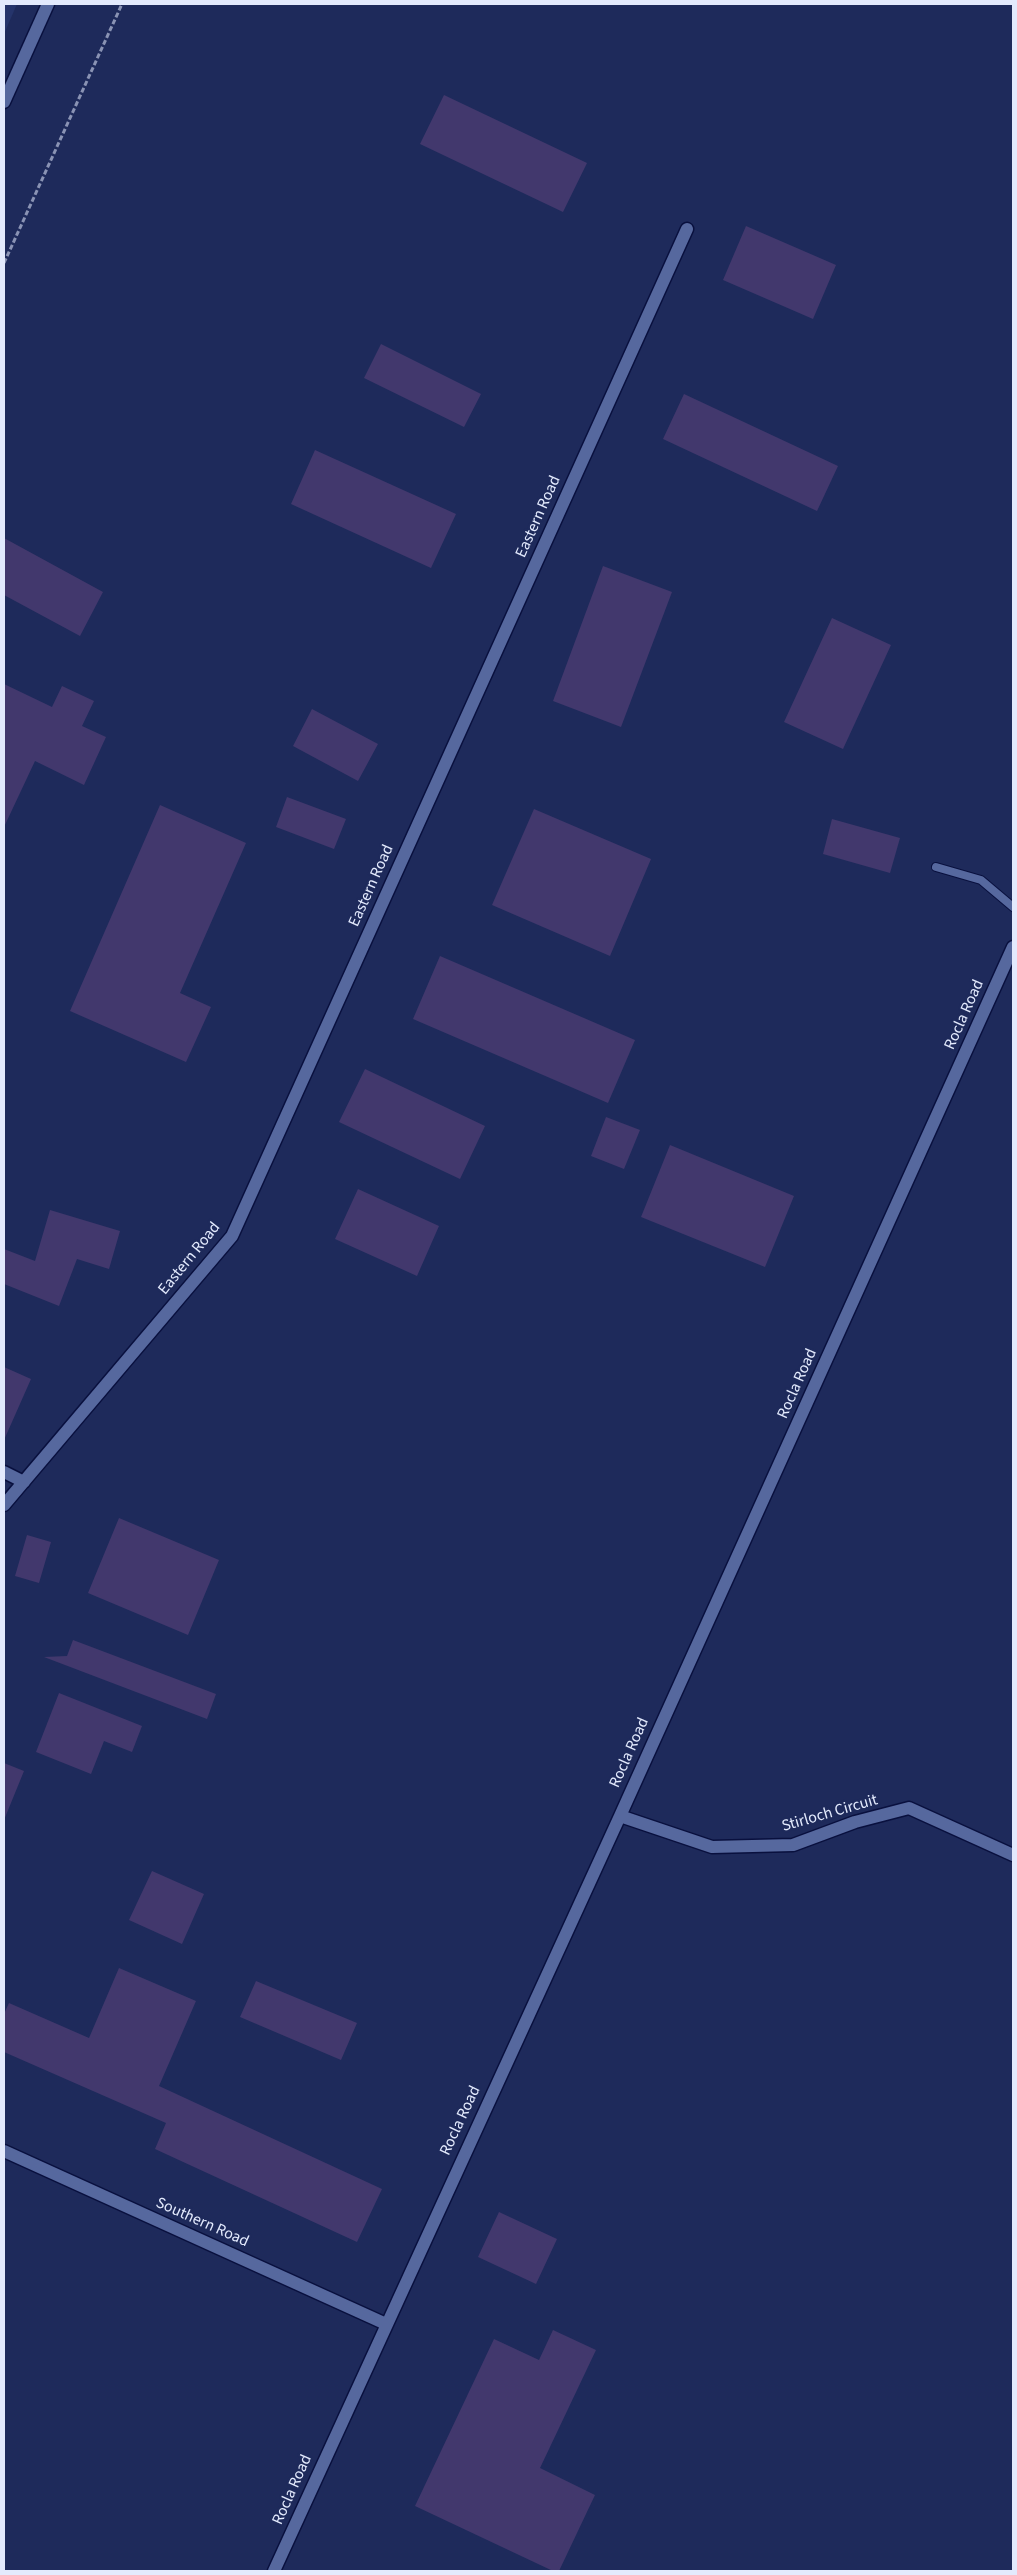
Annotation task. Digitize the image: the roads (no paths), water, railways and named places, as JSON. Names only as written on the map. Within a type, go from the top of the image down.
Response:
[{"type":"street","points":[[4,102],[48,4]]},
{"type":"street","name":"Eastern Road","points":[[4,1505],[232,1236],[688,229]]},
{"type":"street","name":"Rocla Road","points":[[274,2571],[620,1816],[1013,947]]},
{"type":"street","points":[[4,1472],[24,1482]]},
{"type":"street","name":"Stirloch Circuit","points":[[620,1816],[712,1847],[792,1845],[856,1822],[909,1808],[1013,1855]]},
{"type":"street","name":"Southern Road","points":[[4,2151],[386,2324]]},
{"type":"lane","points":[[936,867],[981,880],[1013,907]]}]
